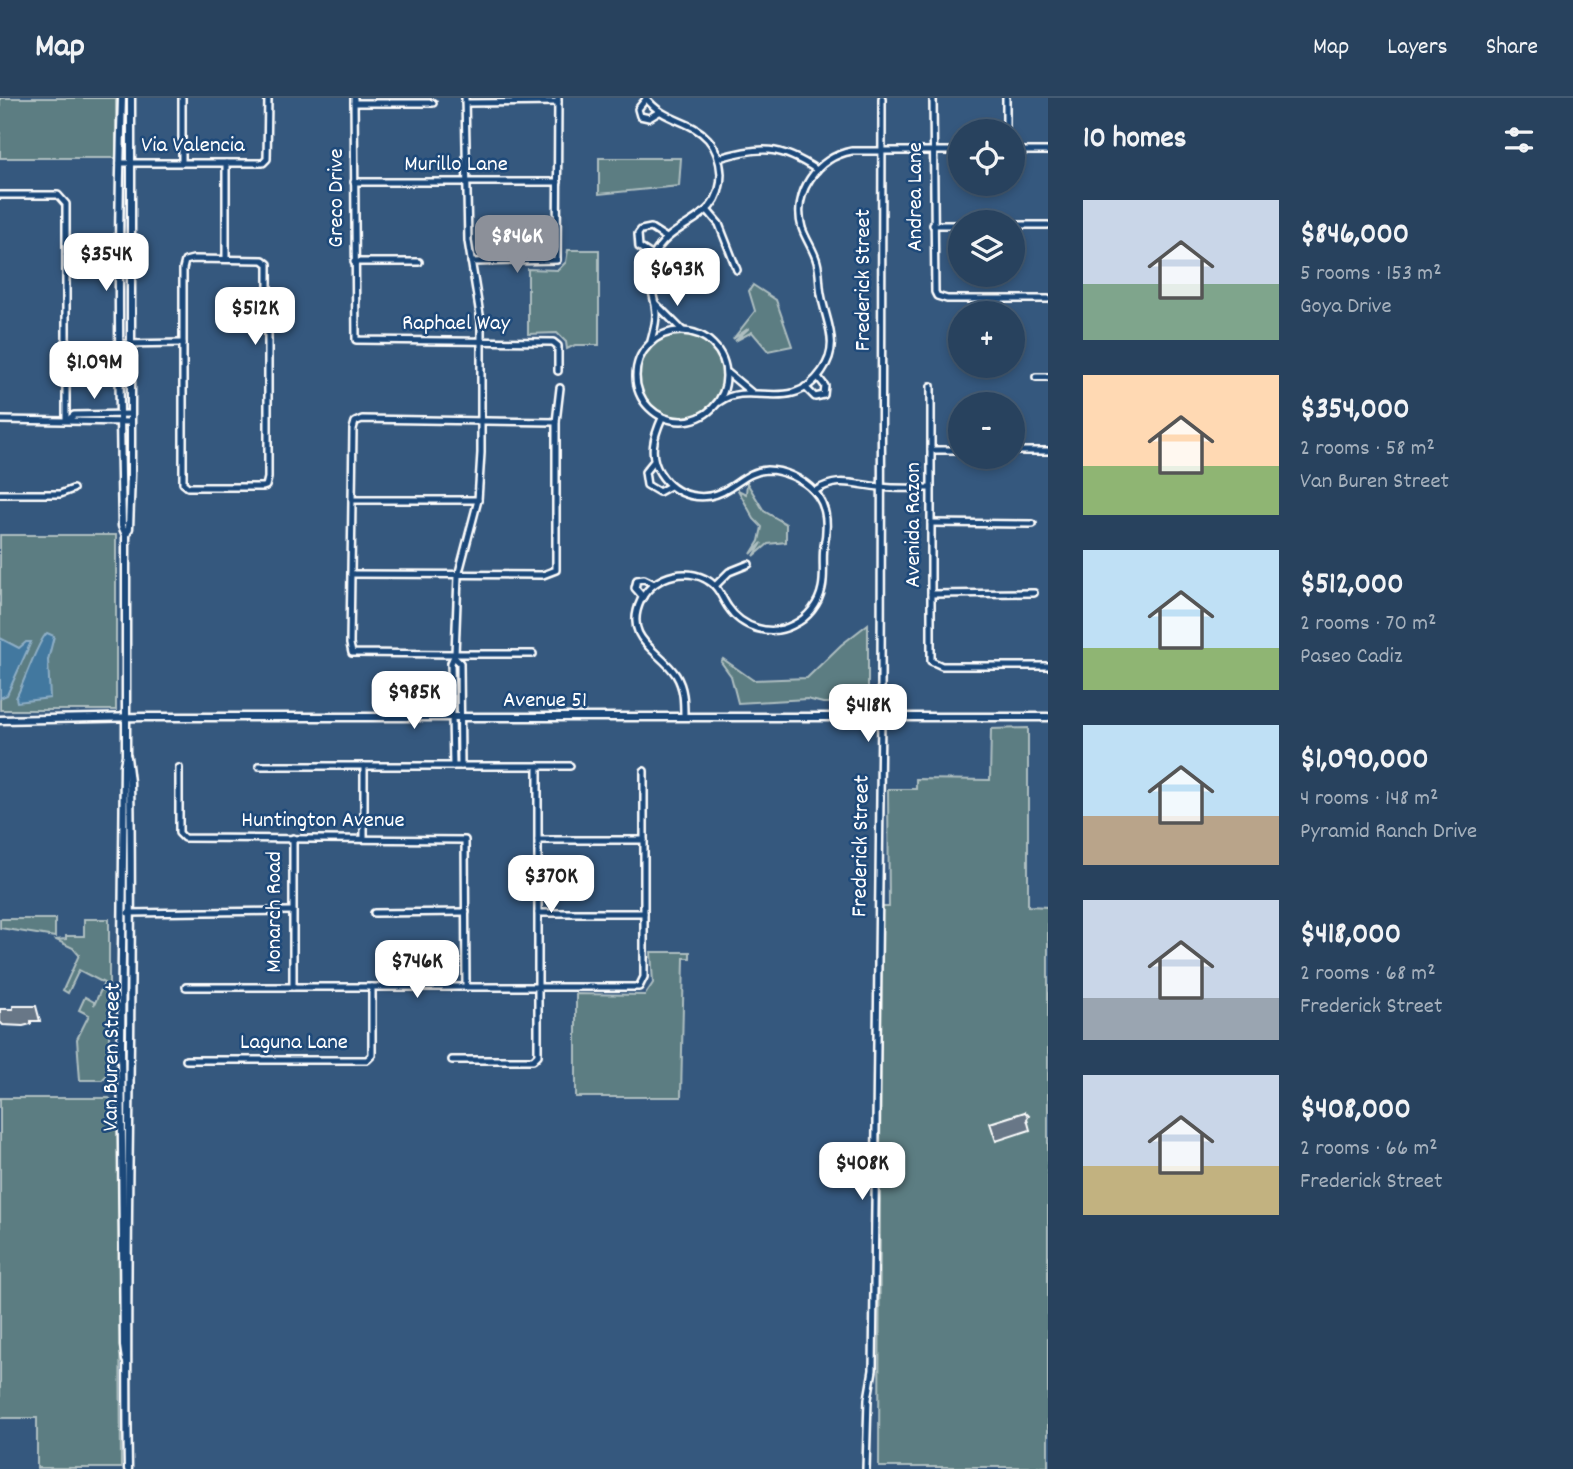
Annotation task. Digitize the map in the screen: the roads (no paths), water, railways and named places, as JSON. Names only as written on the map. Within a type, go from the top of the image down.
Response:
[{"type":"street","name":"Van Buren Street","points":[[122,98],[120,422],[122,526],[126,535]]},
{"type":"street","name":"Van Buren Street","points":[[128,1469],[131,782],[126,755],[126,535],[129,528],[131,422],[131,98]]},
{"type":"street","points":[[182,98],[182,163]]},
{"type":"street","name":"Via Valencia","points":[[120,163],[266,162],[268,98]]},
{"type":"street","points":[[659,112],[649,118],[640,116],[638,109],[646,98],[659,112],[699,131],[711,143],[719,158],[720,185],[708,211],[665,237],[653,256],[649,279],[656,314],[651,341],[639,358],[636,383],[649,408],[662,418],[681,421],[699,417],[719,402],[736,395],[752,393],[783,396],[805,387],[818,377],[830,354],[832,333],[820,292],[817,262],[803,230],[801,215],[805,188],[817,170],[827,161],[844,153],[948,151]]},
{"type":"street","name":"Frederick Street","points":[[866,1469],[868,1399],[873,1370],[881,716],[882,98]]},
{"type":"street","name":"Andrea Lane","points":[[933,98],[934,288],[937,296],[947,299],[1048,299]]},
{"type":"street","points":[[1006,98],[1006,119]]},
{"type":"street","points":[[354,100],[433,103]]},
{"type":"street","name":"Greco Drive","points":[[354,100],[356,340]]},
{"type":"street","points":[[453,766],[452,663],[455,656],[458,576],[478,500],[481,421],[480,306],[471,262],[465,100],[558,100],[557,260],[471,262]]},
{"type":"street","points":[[719,158],[752,149],[775,150],[793,155],[817,170]]},
{"type":"street","points":[[1025,151],[1048,151]]},
{"type":"street","points":[[226,163],[226,259]]},
{"type":"street","name":"Murillo Lane","points":[[354,182],[558,182]]},
{"type":"street","points":[[0,195],[62,197],[66,204],[67,420]]},
{"type":"street","points":[[708,211],[719,224],[737,270]]},
{"type":"street","points":[[933,225],[948,225]]},
{"type":"street","points":[[1025,225],[1048,225]]},
{"type":"street","points":[[653,256],[639,247],[638,234],[641,230],[651,228],[665,237]]},
{"type":"street","points":[[66,245],[131,244]]},
{"type":"street","points":[[66,255],[131,254]]},
{"type":"street","points":[[226,259],[266,261],[266,486],[185,486],[185,261],[226,259]]},
{"type":"street","points":[[354,262],[419,262]]},
{"type":"street","points":[[654,303],[682,330]]},
{"type":"street","points":[[651,341],[666,333],[682,330],[699,334],[714,344],[727,371],[719,402]]},
{"type":"street","name":"Raphael Way","points":[[356,340],[556,343],[558,371]]},
{"type":"street","points":[[120,344],[183,344]]},
{"type":"street","points":[[727,371],[752,393]]},
{"type":"street","points":[[805,387],[816,398],[824,395],[825,386],[818,377]]},
{"type":"street","points":[[1035,377],[1048,377]]},
{"type":"street","name":"Avenida Razon","points":[[931,386],[930,656],[933,664],[1048,666]]},
{"type":"street","points":[[351,574],[542,575],[556,570],[556,422],[560,388]]},
{"type":"street","points":[[67,420],[74,415],[131,414]]},
{"type":"street","points":[[662,418],[654,439],[654,461],[670,486],[687,495],[711,496],[751,474],[769,470],[800,480],[815,491],[824,509],[827,525],[822,561],[822,588],[811,612],[790,627],[758,629],[736,616],[715,586],[701,577],[688,574],[673,576],[654,584],[643,597],[637,615],[639,631],[648,649],[668,664],[677,677],[683,693],[684,716]]},
{"type":"street","points":[[533,654],[455,656],[352,653],[353,429],[355,422],[362,419],[556,422]]},
{"type":"street","points":[[0,420],[131,422]]},
{"type":"street","points":[[931,450],[948,450]]},
{"type":"street","points":[[1025,451],[1048,451]]},
{"type":"street","points":[[654,461],[645,472],[647,485],[659,492],[670,486]]},
{"type":"street","points":[[815,491],[837,482],[881,488],[931,488]]},
{"type":"street","points":[[0,494],[60,494],[73,489]]},
{"type":"street","points":[[352,499],[478,500]]},
{"type":"street","points":[[931,523],[1033,524]]},
{"type":"street","points":[[715,586],[729,572],[749,564]]},
{"type":"street","points":[[643,597],[635,589],[637,580],[644,579],[654,584]]},
{"type":"street","points":[[931,594],[1034,593]]},
{"type":"street","points":[[455,656],[460,663],[461,766]]},
{"type":"street","name":"Avenue 51","points":[[0,720],[1048,717]]},
{"type":"street","name":"Van Buren Street","points":[[126,755],[121,914],[121,1044],[124,1346],[127,1360]]},
{"type":"street","points":[[259,766],[570,766]]},
{"type":"street","points":[[364,766],[364,838]]},
{"type":"street","points":[[452,1060],[536,1058],[538,766]]},
{"type":"street","name":"Huntington Avenue","points":[[179,768],[181,836],[465,840],[466,912]]},
{"type":"street","points":[[187,987],[642,985],[644,771]]},
{"type":"street","name":"Monarch Road","points":[[293,838],[293,987]]},
{"type":"street","points":[[538,840],[644,840]]},
{"type":"street","points":[[121,914],[293,911]]},
{"type":"street","points":[[374,913],[466,912],[466,987]]},
{"type":"street","points":[[538,914],[644,914]]},
{"type":"street","name":"Laguna Lane","points":[[187,1060],[367,1060],[372,1055],[372,987]]},
{"type":"street","points":[[117,1092],[117,1052],[121,1044]]},
{"type":"water","points":[[47,633],[54,636],[48,660],[50,698],[17,702],[16,698],[35,653]]},
{"type":"water","points":[[0,638],[19,648],[26,642],[31,642],[7,695],[0,698]]}]
